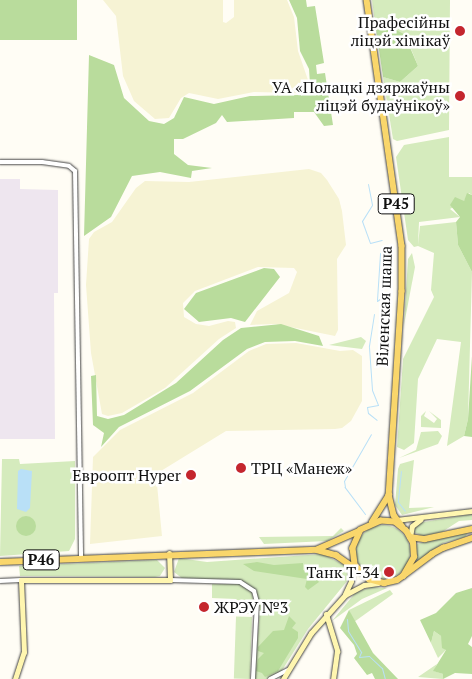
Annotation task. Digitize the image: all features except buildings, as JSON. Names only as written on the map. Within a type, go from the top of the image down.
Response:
[{"type":"main road","name":"Віленская шаша","points":[[367,0],[402,255],[389,495]]},
{"type":"main road","name":"Р45","points":[[389,495],[397,519],[402,526]]},
{"type":"main road","name":"Р45","points":[[370,524],[382,512],[389,495]]},
{"type":"main road","name":"Р46","points":[[317,550],[334,544],[370,524],[388,521],[402,526]]},
{"type":"main road","points":[[402,526],[410,536],[414,557],[403,576]]},
{"type":"main road","points":[[410,536],[425,539],[472,529]]},
{"type":"main road","points":[[359,571],[353,556],[355,538],[361,530]]},
{"type":"main road","points":[[378,583],[390,582],[403,576],[443,548],[472,538]]},
{"type":"main road","name":"Р46","points":[[0,562],[169,553],[317,550],[331,553],[378,583]]},
{"type":"street","points":[[0,162],[42,162],[69,166],[76,171],[81,558]]},
{"type":"street","points":[[388,521],[472,511]]},
{"type":"street","points":[[410,536],[412,526],[424,517]]},
{"type":"street","points":[[169,553],[170,580]]},
{"type":"street","points":[[283,679],[326,614],[344,595],[351,581],[353,556]]},
{"type":"street","points":[[15,679],[24,652],[21,580]]},
{"type":"street","points":[[0,581],[170,580],[240,582],[254,591],[257,602],[253,679]]},
{"type":"street","points":[[344,595],[378,583]]},
{"type":"street","points":[[326,614],[337,651],[334,679]]},
{"type":"street","points":[[270,679],[288,670]]},
{"type":"shaded area","points":[[103,0],[223,0],[223,22],[226,23],[234,17],[234,0],[287,0],[294,17],[298,51],[308,80],[304,89],[297,93],[254,92],[218,99],[189,93],[181,98],[169,118],[155,119],[134,101],[123,76],[116,16]]},
{"type":"shaded area","points":[[309,169],[321,173],[327,180],[339,199],[342,211],[346,245],[337,259],[338,330],[335,336],[276,324],[250,325],[257,311],[289,293],[297,272],[294,268],[258,267],[195,291],[183,303],[184,317],[196,324],[209,326],[228,321],[235,322],[236,328],[219,339],[165,388],[122,413],[108,416],[102,414],[91,353],[86,285],[89,239],[94,232],[112,222],[136,188],[145,181],[189,182]]},
{"type":"shaded area","points":[[0,179],[20,179],[20,189],[58,190],[58,293],[54,293],[55,439],[0,439]]},
{"type":"shaded area","points":[[296,343],[340,351],[353,350],[362,356],[362,401],[351,421],[342,428],[335,429],[226,431],[156,474],[162,536],[90,544],[93,457],[120,430],[193,393],[249,351],[266,344]]},
{"type":"green space","points":[[0,0],[77,0],[77,40],[0,40]]},
{"type":"green space","points":[[289,0],[306,0],[307,7],[315,6],[324,63],[316,65],[317,74],[325,73],[333,125],[324,126],[314,112],[294,112],[294,118],[227,122],[222,115],[216,123],[183,139],[174,139],[174,154],[188,165],[212,168],[192,171],[191,178],[160,172],[132,176],[111,217],[84,236],[89,55],[114,65],[124,98],[149,121],[164,124],[174,118],[184,97],[214,104],[250,96],[299,95],[310,84],[309,69],[300,51],[297,18]]},
{"type":"green space","points":[[372,0],[450,0],[449,130],[397,141],[393,139],[383,77],[400,82],[418,66],[409,44],[391,27],[375,23]]},
{"type":"green space","points":[[375,23],[391,27],[409,37],[409,45],[418,66],[400,82],[383,77]]},
{"type":"green space","points":[[449,137],[449,177],[472,177],[472,195],[469,193],[464,201],[450,209],[460,217],[419,222],[418,245],[420,226],[456,222],[458,245],[472,272],[468,419],[464,436],[447,446],[461,342],[437,339],[418,379],[414,443],[404,450],[397,447],[403,359],[434,297],[431,290],[434,253],[418,246],[414,247],[408,240],[396,157],[404,145]]},
{"type":"green space","points":[[467,193],[472,195],[472,272],[458,245],[456,222],[460,217],[450,205],[455,197],[464,201]]},
{"type":"green space","points":[[412,253],[415,267],[404,325],[408,259]]},
{"type":"green space","points":[[264,268],[274,269],[280,277],[245,322],[231,318],[199,322],[184,309],[196,293]]},
{"type":"green space","points":[[281,324],[319,336],[323,346],[295,341],[265,342],[247,349],[190,391],[119,427],[101,447],[104,433],[93,425],[91,376],[96,375],[97,416],[108,419],[124,415],[176,383],[223,340],[241,328]]},
{"type":"green space","points":[[361,337],[366,341],[362,349],[329,345]]},
{"type":"green space","points":[[472,356],[472,437],[464,436],[468,419]]},
{"type":"green space","points":[[426,411],[424,416],[434,423],[437,419],[429,411],[441,420],[441,428],[421,427],[421,416]]},
{"type":"green space","points":[[438,431],[442,436],[438,444],[399,458],[416,450],[421,432]]},
{"type":"green space","points":[[2,459],[19,459],[20,464],[75,461],[75,539],[69,551],[0,556]]},
{"type":"green space","points":[[414,460],[409,508],[434,507],[402,515],[395,505],[398,469],[400,464]]},
{"type":"green space","points":[[472,514],[472,520],[459,521],[442,532],[423,536],[413,532],[418,523]]},
{"type":"green space","points":[[26,516],[33,519],[36,526],[33,533],[26,536],[19,533],[16,526],[19,519]]},
{"type":"green space","points":[[378,525],[388,525],[398,529],[406,537],[410,552],[406,567],[398,575],[388,579],[378,579],[368,575],[360,567],[356,557],[356,547],[360,537],[368,529]]},
{"type":"green space","points":[[341,528],[344,531],[327,541],[264,544],[259,537],[333,536]]},
{"type":"green space","points":[[469,531],[465,537],[443,543],[417,561],[417,544]]},
{"type":"green space","points":[[323,554],[346,566],[348,580],[308,629],[281,672],[267,679],[254,679],[260,609],[256,590],[240,580],[183,579],[174,572],[179,558],[207,562]]},
{"type":"green space","points":[[157,560],[165,568],[160,576],[155,577],[20,576],[19,566]]},
{"type":"green space","points":[[257,562],[274,565],[303,563],[303,570],[313,574],[319,582],[308,590],[305,587],[307,579],[254,571],[243,564]]},
{"type":"green space","points":[[212,584],[240,584],[252,592],[255,614],[242,614],[242,604],[236,599],[212,598]]},
{"type":"green space","points":[[372,587],[387,588],[362,599],[332,621],[356,592]]},
{"type":"green space","points":[[472,588],[472,636],[468,644],[472,647],[472,674],[455,673],[443,679],[443,674],[433,671],[446,650],[442,648],[441,636],[434,631],[431,643],[420,620],[436,613],[456,593]]},
{"type":"green space","points":[[390,590],[393,594],[354,622],[349,610]]},
{"type":"green space","points":[[349,610],[373,653],[398,679],[375,679],[372,673],[367,675],[354,658],[357,654],[354,645],[340,628]]},
{"type":"green space","points":[[236,616],[252,617],[250,679],[234,678]]},
{"type":"green space","points":[[289,616],[296,623],[292,628],[298,632],[298,638],[278,671],[265,677],[262,673],[256,671],[258,659],[264,653],[258,651],[258,647],[273,631],[284,630]]},
{"type":"green space","points":[[434,631],[441,636],[446,650],[438,658],[431,643]]},
{"type":"green space","points":[[437,664],[434,671],[443,674],[443,679],[418,677]]},
{"type":"water","points":[[21,469],[32,471],[30,508],[26,512],[17,509],[18,471]]},
{"type":"waterway","points":[[368,184],[372,205],[362,221],[370,243],[382,240]]},
{"type":"waterway","points":[[377,300],[380,253]]},
{"type":"waterway","points":[[377,301],[381,298],[384,253]]},
{"type":"waterway","points":[[374,314],[369,347],[372,390],[378,405],[367,407],[368,413],[377,420]]},
{"type":"waterway","points":[[365,514],[345,487],[344,481],[371,434]]},
{"type":"waterway","points":[[401,471],[398,502],[405,511]]},
{"type":"waterway","points":[[347,619],[348,631],[361,652],[359,657],[369,656],[382,668],[385,679]]},
{"type":"place","name":"Прафесійны ліцэй хімікаў","points":[[460,31]]},
{"type":"place","name":"УА «Полацкі дзяржаўны ліцэй будаўнікоў»","points":[[460,96]]},
{"type":"place","name":"ТРЦ «Манеж»","points":[[241,468]]},
{"type":"place","name":"Евроопт Hyper","points":[[191,475]]},
{"type":"place","name":"Танк Т-34","points":[[389,572]]},
{"type":"place","name":"ЖРЭУ №3","points":[[204,607]]}]
